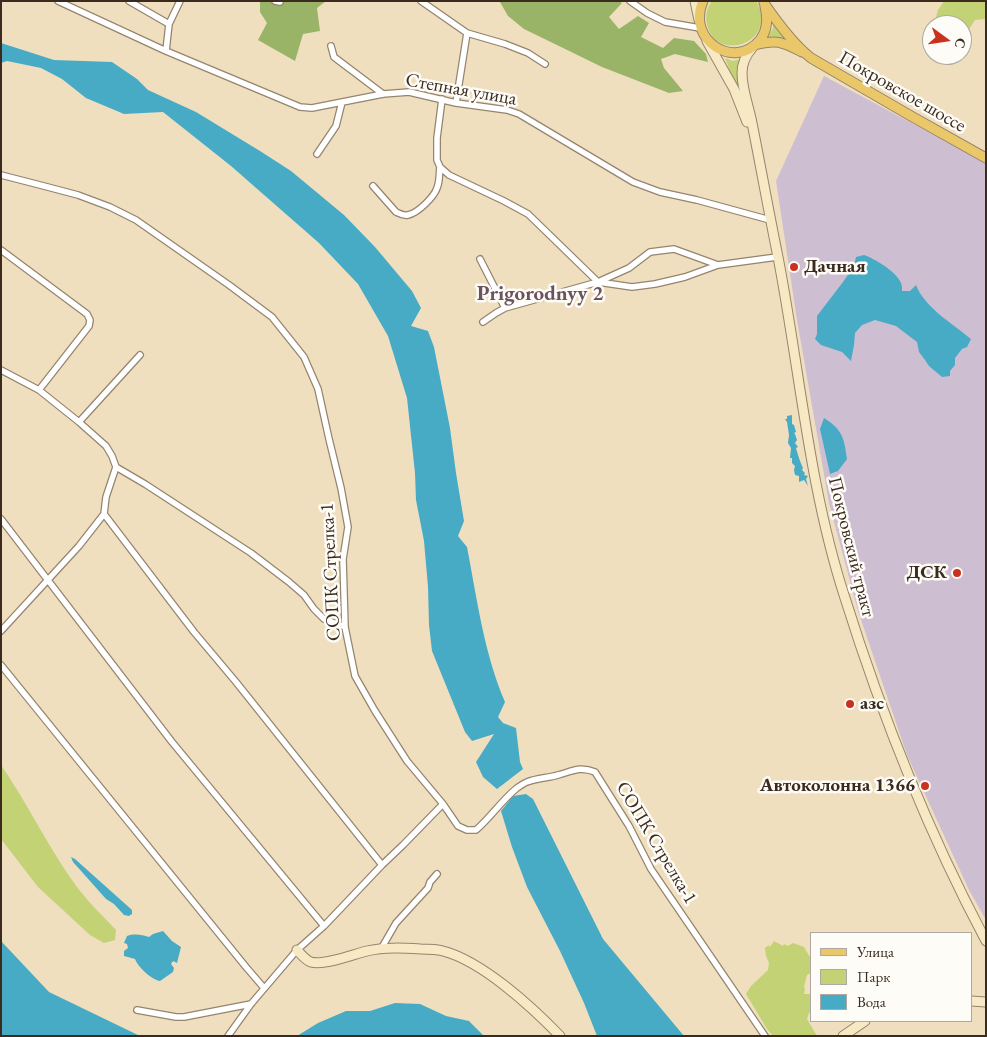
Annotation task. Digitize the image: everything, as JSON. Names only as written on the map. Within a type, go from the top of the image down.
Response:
[{"type":"main road","points":[[695,1],[700,24],[707,41],[734,89],[755,140]]},
{"type":"main road","points":[[700,24],[700,11],[703,1]]},
{"type":"main road","points":[[755,140],[742,71],[743,62],[747,54],[764,36],[767,26],[767,14],[763,2]]},
{"type":"main road","name":"Покровское шоссе","points":[[763,2],[804,53]]},
{"type":"main road","name":"Покровское шоссе","points":[[707,41],[715,47],[734,53],[743,52],[769,42],[788,45],[986,158]]},
{"type":"main road","name":"Покровский тракт","points":[[755,140],[778,257],[819,495],[830,546],[844,595],[884,715],[942,855],[960,894],[986,941]]},
{"type":"main road","points":[[297,950],[305,959],[320,963],[381,948],[442,950],[457,956],[500,982],[546,1021],[560,1036]]},
{"type":"main road","points":[[972,1001],[986,1002]]},
{"type":"main road","points":[[843,1036],[864,1022]]},
{"type":"street","name":"Степная улица","points":[[58,1],[166,51],[300,107],[312,108],[383,94],[409,92],[456,103],[507,110],[519,114],[633,182],[660,192],[770,220]]},
{"type":"street","points":[[129,1],[169,24]]},
{"type":"street","points":[[166,51],[169,24],[180,1]]},
{"type":"street","points":[[275,1],[280,2]]},
{"type":"street","points":[[421,1],[467,33],[528,53],[545,64]]},
{"type":"street","points":[[630,1],[647,13],[665,22],[700,24]]},
{"type":"street","points":[[456,103],[467,33]]},
{"type":"street","points":[[331,46],[334,57],[383,94]]},
{"type":"street","points":[[373,186],[396,212],[406,215],[410,214],[433,195],[439,180],[440,167],[437,160],[437,138],[442,99]]},
{"type":"street","points":[[317,154],[336,126],[342,102]]},
{"type":"street","points":[[440,167],[450,175],[528,214],[598,282],[632,287],[655,284],[685,277],[718,265],[778,257]]},
{"type":"street","name":"СОПК Стрелка-1","points":[[1,176],[78,195],[110,207],[136,220],[272,317],[304,357],[318,389],[341,488],[348,527],[343,559],[345,627],[355,676],[407,762],[443,804],[458,826],[467,830],[476,830],[510,794],[526,782],[586,768],[595,772],[629,826],[651,869],[765,1036]]},
{"type":"street","points":[[483,322],[505,308],[598,282],[629,268],[650,252],[674,249],[718,265]]},
{"type":"street","points":[[1,250],[88,314],[90,320],[89,326],[39,390]]},
{"type":"street","points":[[480,259],[505,308]]},
{"type":"street","points":[[79,422],[140,355]]},
{"type":"street","points":[[1,370],[39,390],[79,422],[106,446],[116,467],[106,496],[104,514],[79,546],[1,631]]},
{"type":"street","points":[[116,467],[251,553],[304,595],[324,619],[345,627]]},
{"type":"street","points":[[104,514],[194,632],[382,865]]},
{"type":"street","points":[[1,520],[172,742],[324,926]]},
{"type":"street","points":[[1,665],[239,960],[264,988]]},
{"type":"street","points":[[228,1036],[251,1004],[297,950],[324,926],[443,804]]},
{"type":"street","points":[[381,948],[396,923],[428,888],[436,874]]},
{"type":"street","points":[[137,1010],[184,1017],[251,1004]]},
{"type":"shaded area","points":[[824,76],[986,163],[986,920],[969,890],[907,755],[858,611],[829,503],[797,320],[776,181]]},
{"type":"green space","points":[[260,1],[326,1],[317,8],[320,31],[303,34],[295,61],[258,40],[267,23],[260,12]]},
{"type":"green space","points":[[495,1],[619,1],[622,3],[609,17],[619,29],[638,16],[649,23],[641,37],[663,48],[674,38],[694,41],[706,54],[708,62],[675,54],[661,59],[664,68],[683,91],[669,93],[602,67],[524,29],[508,16],[500,2]]},
{"type":"green space","points":[[712,1],[756,1],[761,15],[760,28],[754,37],[744,43],[733,46],[722,43],[712,36],[706,18]]},
{"type":"green space","points":[[944,1],[985,1],[985,19],[975,20],[972,25],[972,15],[937,15]]},
{"type":"green space","points":[[773,18],[795,44],[767,38],[773,28]]},
{"type":"green space","points":[[725,58],[733,61],[740,59],[743,103]]},
{"type":"green space","points":[[1,765],[77,887],[116,930],[115,940],[104,943],[90,935],[38,887],[1,839]]},
{"type":"green space","points":[[774,941],[783,946],[784,944],[788,946],[793,943],[804,947],[810,957],[810,974],[807,975],[804,994],[810,994],[810,1012],[807,1019],[817,1036],[773,1036],[746,994],[751,986],[768,970],[769,963],[765,948],[769,945],[770,947]]},
{"type":"water","points":[[1,43],[54,60],[112,62],[137,79],[148,90],[196,112],[291,171],[344,215],[375,247],[412,291],[421,308],[411,326],[428,331],[434,347],[450,428],[464,521],[458,536],[467,547],[486,645],[505,702],[498,717],[503,723],[516,728],[520,762],[523,769],[497,789],[483,777],[476,762],[494,734],[472,741],[465,732],[432,651],[424,541],[416,500],[407,398],[388,336],[358,284],[319,243],[231,166],[163,112],[124,114],[86,98],[62,79],[41,68],[7,61],[1,63]]},
{"type":"water","points":[[864,255],[879,262],[895,274],[901,283],[902,291],[910,291],[916,285],[925,301],[932,308],[971,339],[967,347],[962,349],[955,358],[955,365],[950,371],[950,376],[942,377],[929,366],[919,352],[917,342],[896,326],[875,320],[862,325],[855,333],[851,361],[842,352],[821,345],[815,339],[817,334],[817,316],[854,266],[856,257]]},
{"type":"water","points":[[792,415],[792,424],[794,425],[796,432],[794,433],[797,440],[795,443],[798,447],[796,448],[802,470],[805,473],[804,475],[808,476],[806,479],[808,486],[804,480],[799,482],[799,476],[795,475],[795,466],[792,463],[792,458],[790,458],[791,448],[788,443],[789,435],[785,419],[787,419],[787,416]]},
{"type":"water","points":[[824,418],[842,435],[847,459],[838,471],[830,474],[820,429]]},
{"type":"water","points":[[526,794],[533,799],[603,939],[684,1036],[597,1036],[560,951],[527,887],[501,811],[513,796]]},
{"type":"water","points":[[71,857],[132,910],[132,914],[129,916],[124,915],[114,904],[106,899],[73,862]]},
{"type":"water","points":[[163,931],[181,947],[177,963],[173,961],[171,964],[174,968],[173,972],[160,981],[146,973],[135,959],[124,956],[124,951],[128,948],[127,944],[124,943],[127,936],[136,934],[149,937]]},
{"type":"water","points":[[1,941],[49,992],[140,1036],[1,1036]]},
{"type":"water","points":[[395,1003],[420,1004],[446,1016],[469,1021],[484,1036],[297,1036],[318,1023],[346,1011],[370,1011]]},
{"type":"place","name":"Дачная","points":[[794,267]]},
{"type":"place","name":"ДСК","points":[[957,573]]},
{"type":"place","name":"азс","points":[[850,704]]},
{"type":"place","name":"Автоколонна 1366","points":[[925,786]]},
{"type":"district","name":"Prigorodnyy 2","points":[[540,294]]}]
